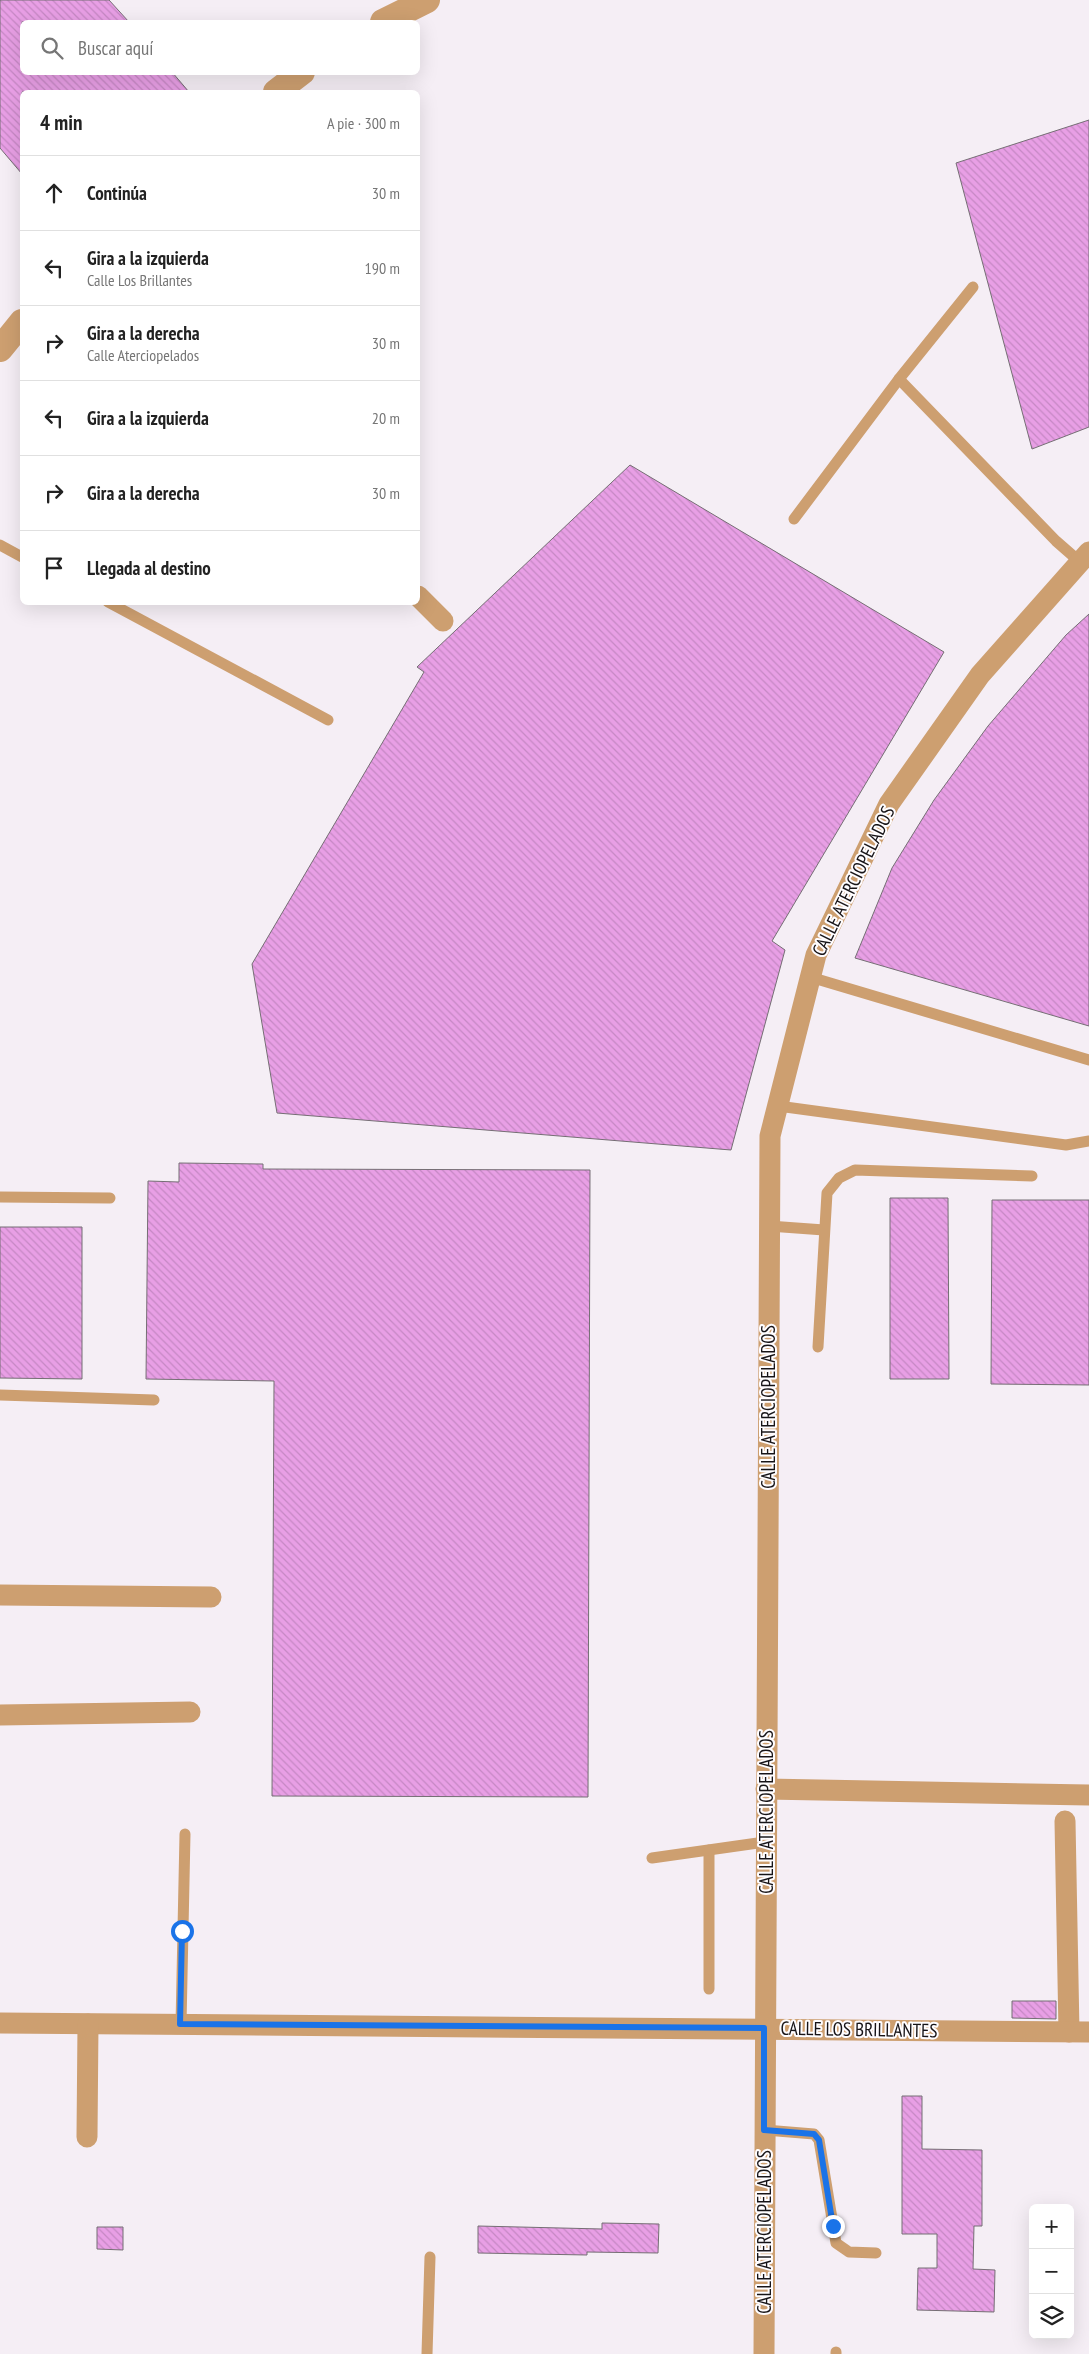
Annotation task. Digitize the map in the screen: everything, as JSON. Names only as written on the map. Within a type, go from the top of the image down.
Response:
[{"type":"street","points":[[387,20],[428,0]]},
{"type":"street","points":[[279,90],[298,75]]},
{"type":"street","points":[[0,349],[20,324]]},
{"type":"street","name":"CALLE ATERCIOPELADOS","points":[[764,2354],[764,2028],[770,1136],[816,955],[889,804],[980,675],[1084,557]]},
{"type":"street","points":[[420,598],[443,621]]},
{"type":"street","points":[[0,1595],[211,1597]]},
{"type":"street","points":[[0,1715],[190,1712]]},
{"type":"street","points":[[766,1789],[1089,1795]]},
{"type":"street","points":[[1065,1821],[1079,2032]]},
{"type":"street","name":"CALLE LOS BRILLANTES","points":[[0,2023],[1079,2032]]},
{"type":"street","points":[[87,2137],[88,2024]]},
{"type":"lane","points":[[794,519],[898,380],[973,287]]},
{"type":"lane","points":[[898,380],[1056,541],[1084,557]]},
{"type":"lane","points":[[0,545],[20,556]]},
{"type":"lane","points":[[114,605],[328,720]]},
{"type":"lane","points":[[810,977],[1089,1060]]},
{"type":"lane","points":[[778,1106],[1066,1145],[1089,1141]]},
{"type":"lane","points":[[818,1347],[827,1193],[839,1178],[855,1170],[1032,1176]]},
{"type":"lane","points":[[0,1197],[110,1198]]},
{"type":"lane","points":[[770,1226],[824,1230]]},
{"type":"lane","points":[[0,1395],[154,1400]]},
{"type":"lane","points":[[180,2024],[185,1834]]},
{"type":"lane","points":[[652,1858],[765,1842]]},
{"type":"lane","points":[[710,1850],[710,1989]]},
{"type":"lane","points":[[764,2130],[814,2134],[819,2140],[836,2242],[849,2252],[876,2253]]},
{"type":"lane","points":[[427,2354],[430,2256]]},
{"type":"building","points":[[0,0],[109,0],[127,20],[20,20],[20,75],[175,75],[187,90],[20,90],[20,172],[0,148]]},
{"type":"building","points":[[1089,120],[1089,427],[1032,449],[956,163]]},
{"type":"building","points":[[630,465],[944,652],[772,941],[785,950],[731,1150],[277,1113],[252,964],[424,672],[417,667]]},
{"type":"building","points":[[1089,614],[1089,1026],[855,958],[892,868],[934,800],[988,726],[1066,635]]},
{"type":"building","points":[[179,1163],[263,1164],[263,1169],[590,1170],[588,1797],[272,1796],[274,1381],[146,1379],[148,1181],[179,1182]]},
{"type":"building","points":[[890,1198],[948,1198],[949,1379],[890,1379]]},
{"type":"building","points":[[992,1200],[1089,1200],[1089,1385],[991,1384]]},
{"type":"building","points":[[0,1227],[82,1227],[82,1379],[0,1378]]},
{"type":"building","points":[[1012,2001],[1056,2001],[1056,2019],[1012,2018]]},
{"type":"building","points":[[902,2096],[922,2096],[922,2149],[982,2150],[982,2226],[974,2226],[973,2269],[995,2270],[994,2312],[917,2310],[918,2268],[937,2268],[937,2234],[902,2234]]},
{"type":"building","points":[[602,2223],[659,2224],[658,2253],[587,2252],[587,2255],[478,2253],[478,2226],[602,2229]]},
{"type":"building","points":[[97,2227],[123,2227],[123,2250],[97,2249]]},
{"type":"route","points":[[182,1931],[180,2024],[764,2028],[764,2130],[814,2134],[819,2140],[833,2226]]}]
